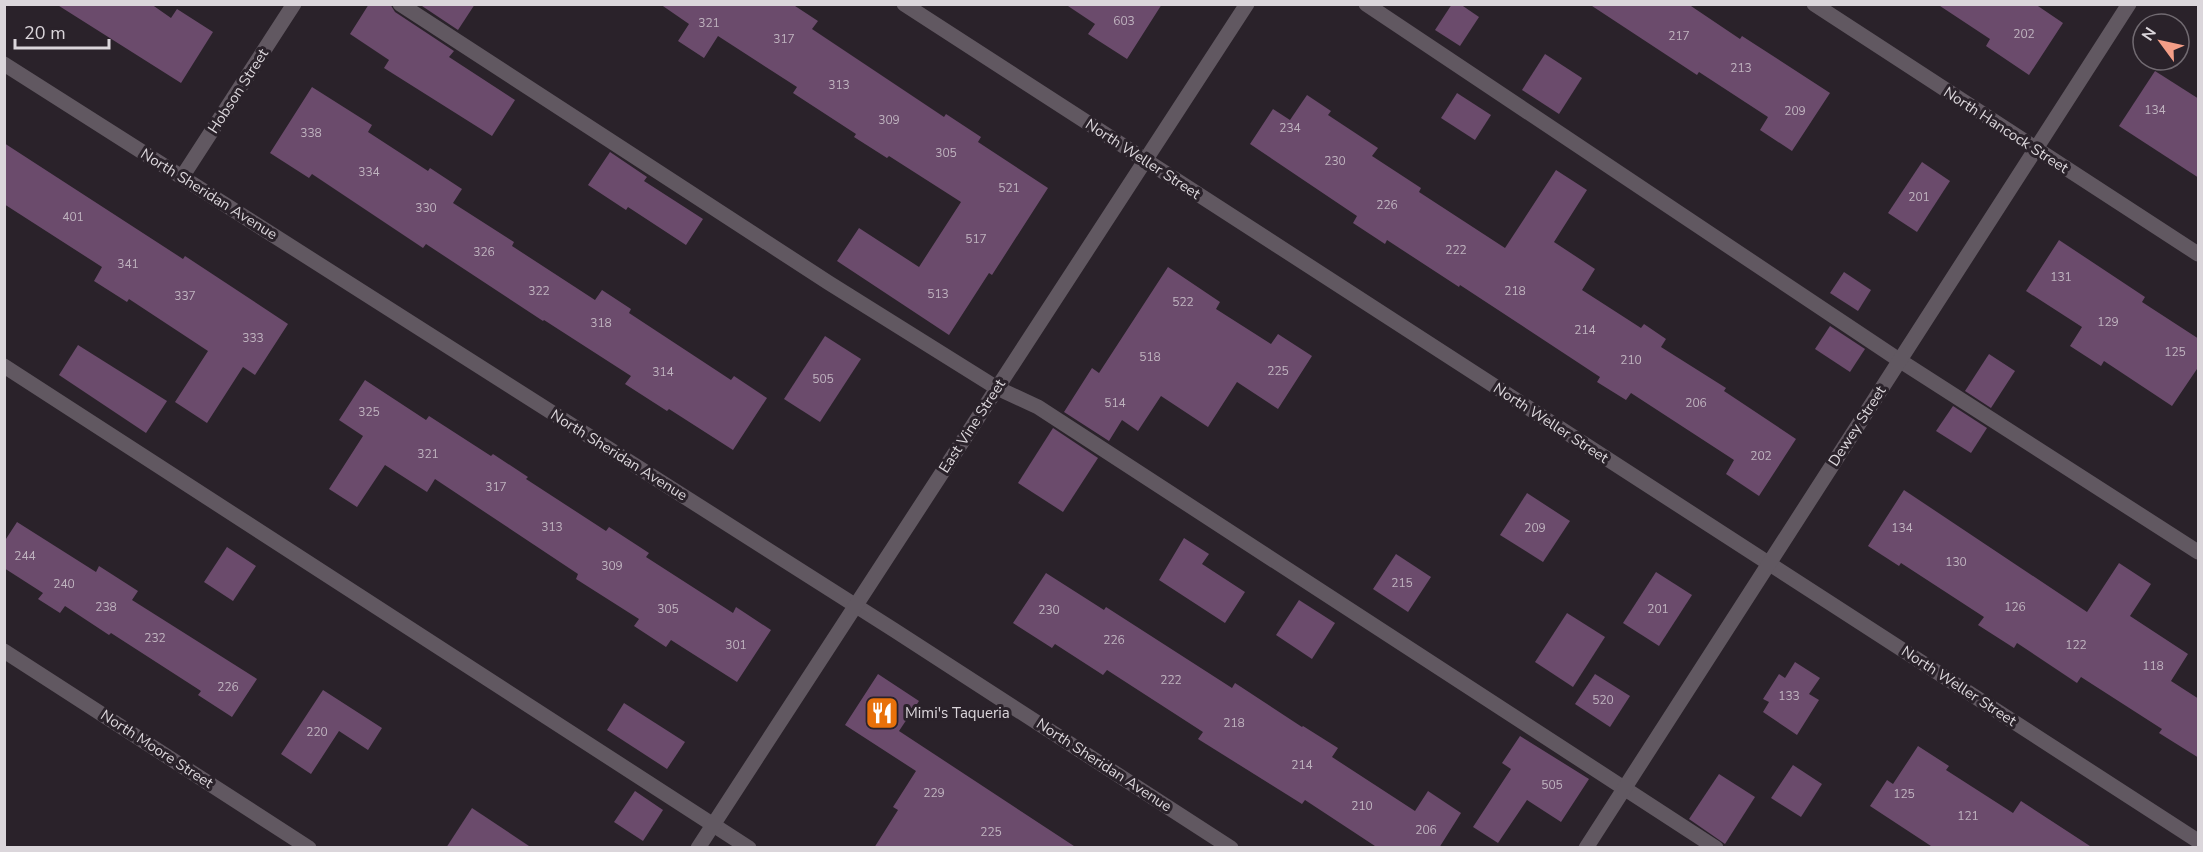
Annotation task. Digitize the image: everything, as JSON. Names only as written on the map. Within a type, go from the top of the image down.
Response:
[{"type":"street","name":"Hobson Street","points":[[182,177],[294,4]]},
{"type":"street","points":[[400,4],[829,283],[997,388],[1038,407],[1716,848]]},
{"type":"street","name":"North Weller Street","points":[[904,4],[2199,841]]},
{"type":"street","name":"East Vine Street","points":[[698,848],[1247,4]]},
{"type":"street","points":[[1366,4],[1899,360],[2199,552]]},
{"type":"street","name":"North Hancock Street","points":[[1814,4],[2199,254]]},
{"type":"street","name":"Dewey Street","points":[[1586,848],[2129,4]]},
{"type":"street","name":"North Sheridan Avenue","points":[[4,64],[856,606],[1231,848]]},
{"type":"street","points":[[4,366],[749,848]]},
{"type":"street","name":"North Moore Street","points":[[4,651],[309,848]]},
{"type":"building","points":[[56,4],[151,4],[171,18],[177,9],[213,32],[181,83]]},
{"type":"building","points":[[369,4],[390,4],[395,12],[454,51],[449,57],[515,100],[492,136],[384,68],[389,60],[350,34]]},
{"type":"building","points":[[419,4],[475,4],[458,30]]},
{"type":"building","points":[[660,4],[792,4],[818,21],[812,29],[944,117],[946,114],[981,137],[978,142],[1048,188],[992,275],[989,273],[949,335],[837,261],[859,228],[919,267],[961,202],[889,156],[887,158],[854,137],[856,134],[793,93],[797,87],[718,36],[704,58],[678,41],[689,24]]},
{"type":"building","points":[[1065,4],[1162,4],[1127,59],[1088,34],[1095,24]]},
{"type":"building","points":[[1452,4],[1460,4],[1479,17],[1460,46],[1435,30]]},
{"type":"building","points":[[1589,4],[1688,4],[1740,39],[1742,36],[1830,93],[1792,151],[1760,130],[1768,117],[1699,72],[1697,75]]},
{"type":"building","points":[[1937,4],[2035,4],[2063,23],[2029,75],[1986,46],[1990,39]]},
{"type":"building","points":[[1545,54],[1582,78],[1559,114],[1522,90]]},
{"type":"building","points":[[2154,72],[2199,99],[2199,178],[2119,126]]},
{"type":"building","points":[[312,87],[372,125],[368,132],[428,171],[430,168],[462,189],[453,203],[514,242],[512,246],[595,300],[602,290],[631,309],[629,313],[731,380],[734,376],[767,398],[733,450],[625,384],[631,376],[426,244],[423,248],[312,174],[309,178],[270,153]]},
{"type":"building","points":[[1457,93],[1491,115],[1475,140],[1441,118]]},
{"type":"building","points":[[1307,95],[1331,111],[1328,115],[1378,148],[1372,156],[1421,188],[1419,192],[1505,248],[1556,170],[1587,190],[1554,242],[1595,269],[1582,290],[1641,328],[1644,324],[1666,339],[1661,347],[1726,388],[1724,391],[1796,439],[1759,496],[1726,474],[1734,460],[1631,393],[1626,400],[1597,382],[1600,377],[1460,285],[1459,287],[1387,240],[1385,244],[1353,223],[1357,216],[1250,144],[1273,109],[1290,120]]},
{"type":"building","points":[[4,143],[183,259],[185,256],[288,324],[255,375],[243,367],[207,423],[175,402],[208,351],[129,299],[127,302],[94,281],[102,267],[4,204]]},
{"type":"building","points":[[610,152],[647,177],[644,181],[703,219],[686,245],[628,207],[626,210],[588,185]]},
{"type":"building","points":[[1922,162],[1950,181],[1917,232],[1888,213]]},
{"type":"building","points":[[2059,240],[2145,297],[2142,302],[2199,339],[2199,366],[2172,406],[2104,361],[2101,366],[2070,346],[2082,327],[2026,291]]},
{"type":"building","points":[[1168,267],[1220,302],[1216,309],[1271,344],[1278,334],[1312,356],[1278,409],[1237,382],[1208,427],[1161,396],[1138,431],[1122,420],[1109,441],[1064,412],[1092,368],[1099,373]]},
{"type":"building","points":[[1844,272],[1871,290],[1858,311],[1830,293]]},
{"type":"building","points":[[1830,326],[1865,349],[1850,372],[1815,349]]},
{"type":"building","points":[[825,336],[861,359],[820,422],[784,399]]},
{"type":"building","points":[[78,345],[167,401],[146,433],[59,375]]},
{"type":"building","points":[[1989,354],[2015,371],[1991,408],[1965,391]]},
{"type":"building","points":[[365,380],[426,420],[429,416],[491,456],[493,454],[528,477],[526,479],[606,531],[609,527],[649,553],[646,557],[733,613],[736,607],[771,630],[737,682],[671,640],[666,647],[634,626],[639,619],[576,579],[578,574],[435,479],[427,492],[385,465],[357,507],[329,489],[363,436],[339,420]]},
{"type":"building","points":[[1953,406],[1987,428],[1971,453],[1936,431]]},
{"type":"building","points":[[1053,428],[1098,458],[1063,512],[1018,483]]},
{"type":"building","points":[[1904,490],[2087,612],[2119,563],[2151,584],[2130,616],[2188,654],[2171,681],[2199,699],[2199,758],[2159,733],[2162,729],[2081,677],[2077,683],[2017,643],[2014,648],[1978,625],[1984,617],[1901,563],[1899,566],[1868,546]]},
{"type":"building","points":[[1527,493],[1570,521],[1543,562],[1500,535]]},
{"type":"building","points":[[17,522],[96,572],[99,566],[138,591],[132,600],[257,679],[232,717],[198,695],[201,691],[111,633],[109,635],[65,606],[60,613],[38,599],[43,593],[4,568],[4,542]]},
{"type":"building","points":[[1184,538],[1209,554],[1202,564],[1245,592],[1225,623],[1159,580]]},
{"type":"building","points":[[227,547],[256,566],[233,601],[204,582]]},
{"type":"building","points":[[1396,554],[1431,577],[1408,612],[1373,589]]},
{"type":"building","points":[[1656,572],[1692,595],[1659,646],[1623,623]]},
{"type":"building","points":[[1046,573],[1104,610],[1106,607],[1232,688],[1235,683],[1338,748],[1332,757],[1415,811],[1428,791],[1461,813],[1439,848],[1378,848],[1305,800],[1302,804],[1198,739],[1203,732],[1107,670],[1103,675],[1055,644],[1052,648],[1013,623]]},
{"type":"building","points":[[1299,600],[1335,623],[1312,659],[1276,635]]},
{"type":"building","points":[[1567,613],[1605,637],[1573,687],[1535,662]]},
{"type":"building","points":[[1795,662],[1820,678],[1809,694],[1819,700],[1797,735],[1763,712],[1769,702],[1763,699],[1779,674],[1785,678]]},
{"type":"building","points":[[878,674],[919,701],[899,731],[1077,848],[874,848],[898,810],[893,807],[916,771],[845,725]]},
{"type":"building","points":[[1595,674],[1630,696],[1610,727],[1575,704]]},
{"type":"building","points":[[323,690],[382,728],[368,750],[339,731],[311,774],[281,754]]},
{"type":"building","points":[[624,703],[685,742],[667,769],[607,730]]},
{"type":"building","points":[[1520,736],[1589,779],[1561,822],[1527,800],[1498,843],[1473,827],[1511,769],[1502,763]]},
{"type":"building","points":[[1918,746],[1949,766],[1946,770],[2013,813],[2021,801],[2093,848],[1934,848],[1870,806],[1887,780],[1893,784]]},
{"type":"building","points":[[1793,765],[1822,784],[1801,817],[1771,798]]},
{"type":"building","points":[[1719,774],[1755,797],[1725,844],[1689,819]]},
{"type":"building","points":[[635,791],[663,810],[643,841],[614,822]]},
{"type":"building","points":[[472,808],[532,848],[446,848]]},
{"type":"place","name":"Mimi's Taqueria","points":[[882,713]]}]
